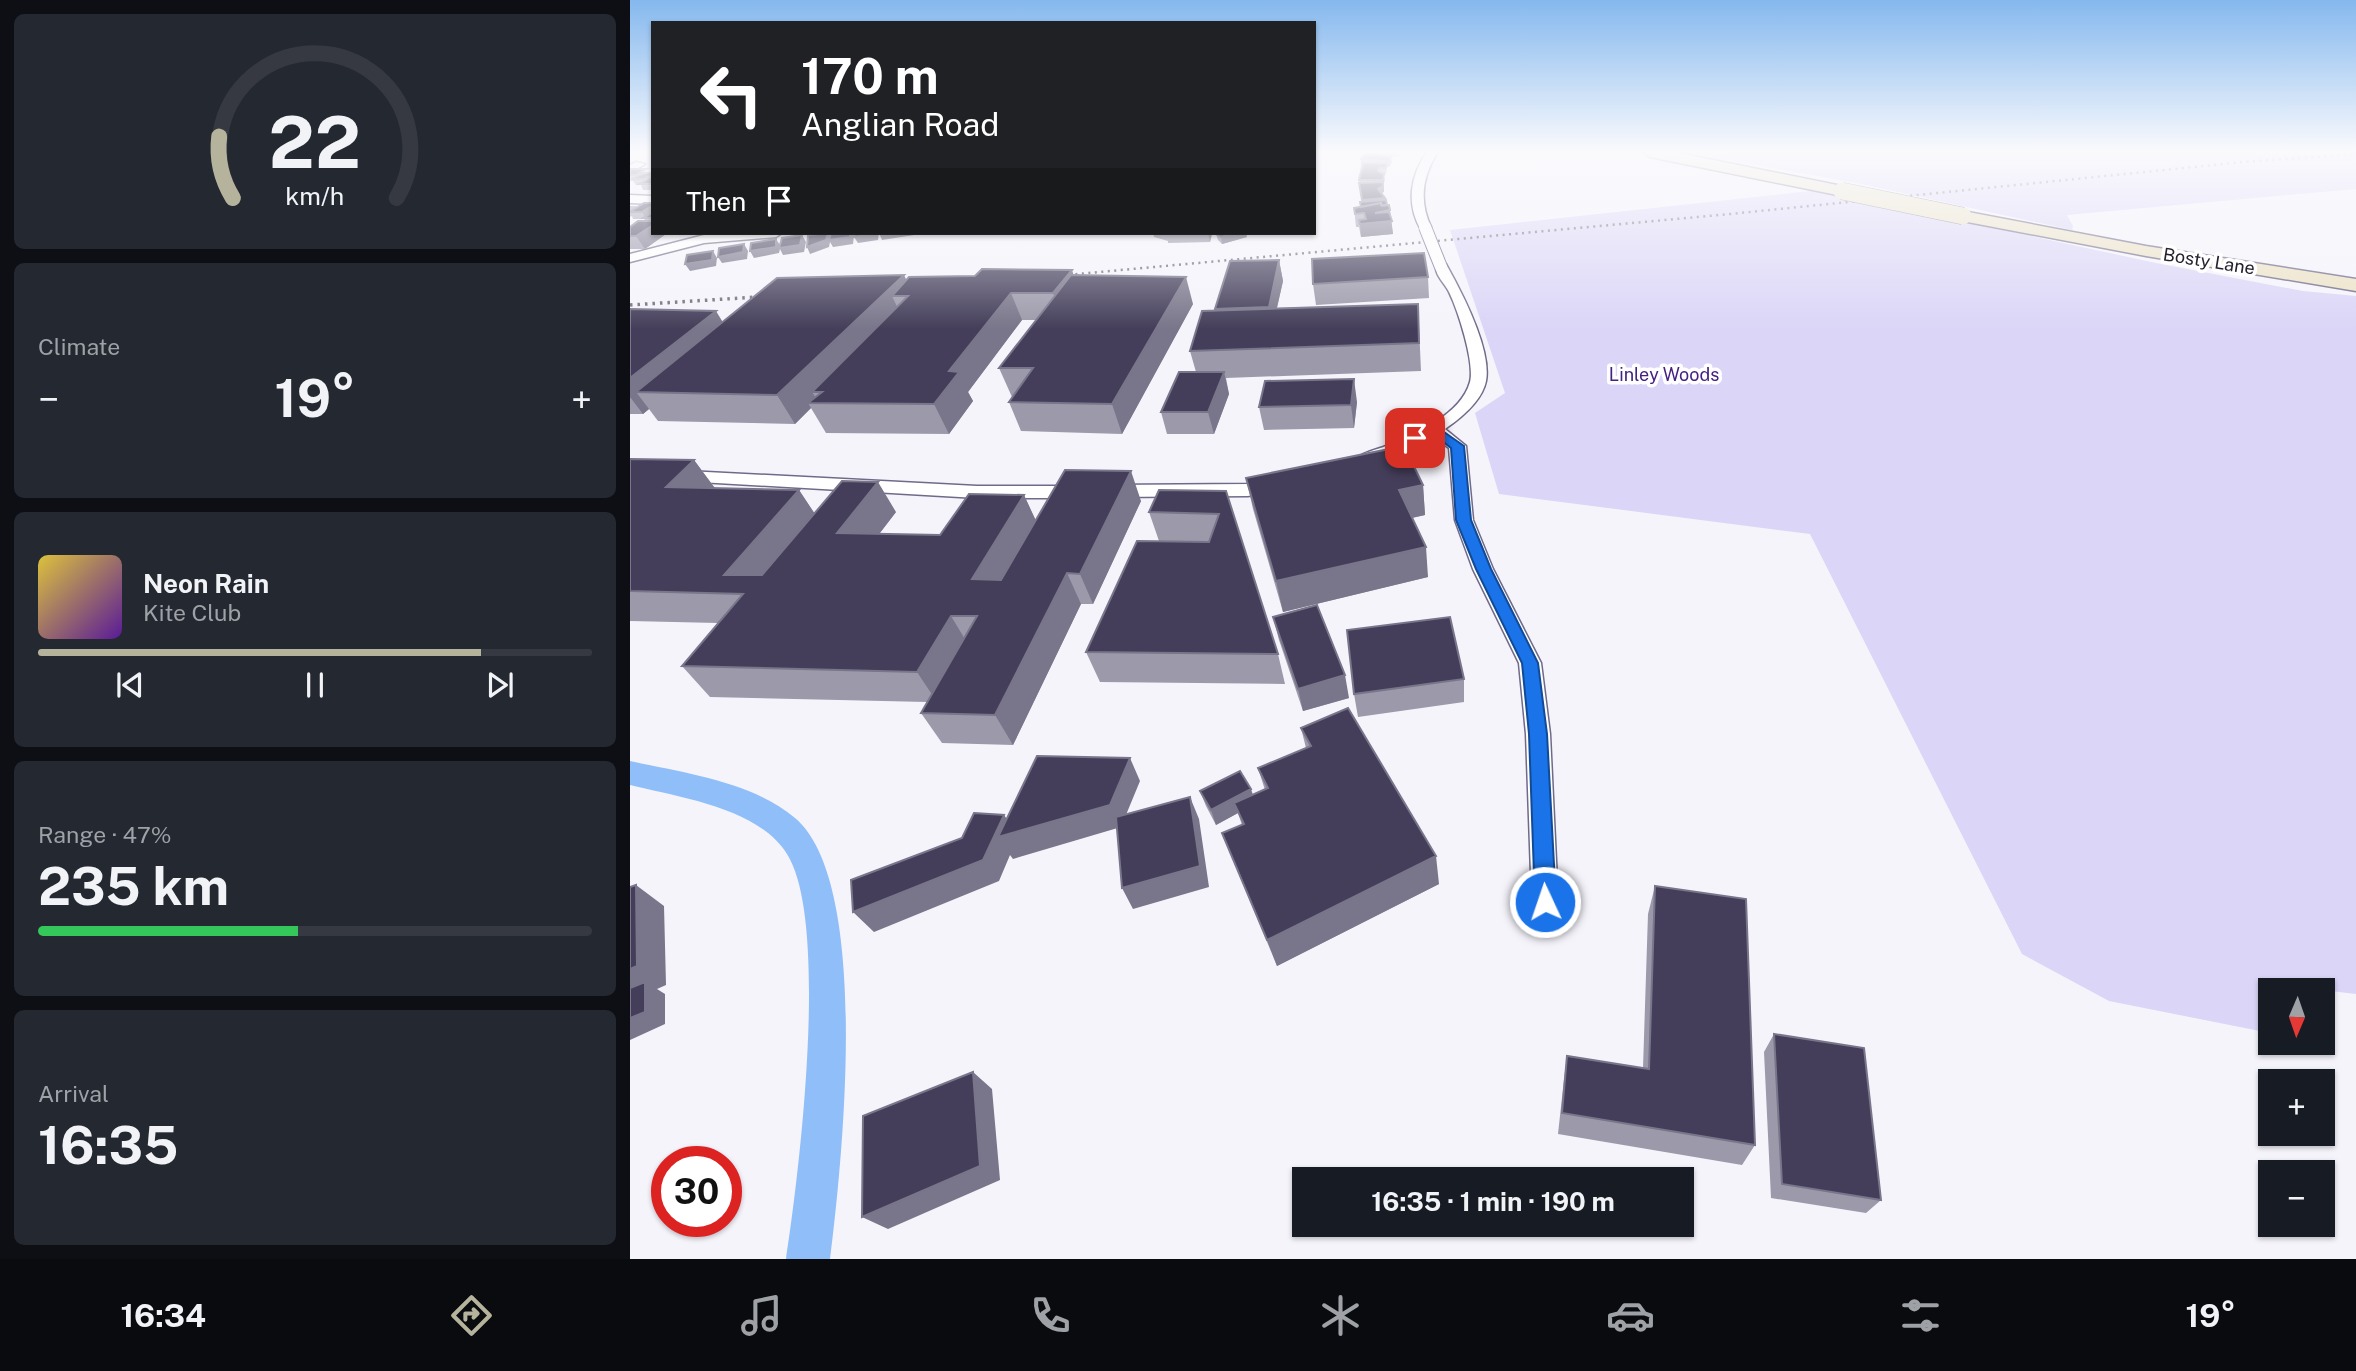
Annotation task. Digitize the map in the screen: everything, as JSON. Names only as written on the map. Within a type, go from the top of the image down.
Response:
[{"type":"main road","name":"Bosty Lane","points":[[1938,211],[2146,251],[2356,285]]},
{"type":"street","points":[[1352,463],[1434,429],[1462,407],[1479,382],[1477,365],[1457,293],[1441,267],[1421,211]]},
{"type":"street","points":[[630,258],[705,236],[729,235]]},
{"type":"street","points":[[1434,429],[1458,446],[1464,520],[1483,569],[1530,663],[1538,734],[1545,902]]},
{"type":"street","points":[[630,473],[977,492],[1248,490],[1300,479]]},
{"type":"green space","name":"Linley Woods","points":[[1628,211],[1915,211],[2156,263],[2303,291],[2356,296],[2356,994],[2335,992],[2335,978],[2258,978],[2258,1031],[2109,1001],[2022,954],[1810,534],[1499,494],[1475,413],[1505,393],[1450,230]]},
{"type":"green space","points":[[1984,211],[2114,211],[2067,215],[2073,226],[2072,230]]},
{"type":"building","points":[[1354,211],[1386,211],[1375,213],[1389,212],[1392,221],[1360,224],[1359,220],[1366,219],[1364,213],[1355,214]]},
{"type":"building","points":[[638,221],[651,221],[651,226],[636,236],[630,236],[630,227]]},
{"type":"building","points":[[802,235],[800,245],[779,248],[782,238]]},
{"type":"building","points":[[808,235],[827,235],[826,240],[807,247]]},
{"type":"building","points":[[830,235],[850,235],[850,237],[829,240]]},
{"type":"building","points":[[776,239],[776,247],[750,251],[751,243]]},
{"type":"building","points":[[744,244],[743,252],[718,257],[719,248]]},
{"type":"building","points":[[713,251],[712,260],[685,264],[687,255]]},
{"type":"building","points":[[1424,253],[1428,277],[1313,284],[1312,259]]},
{"type":"building","points":[[1279,260],[1269,307],[1215,309],[1230,261]]},
{"type":"building","points":[[982,269],[1072,270],[1053,293],[1011,293],[949,371],[959,372],[934,404],[808,403],[822,392],[812,392],[908,296],[892,296],[909,277],[975,276]]},
{"type":"building","points":[[904,275],[777,395],[636,392],[777,278]]},
{"type":"building","points":[[1071,275],[1186,277],[1112,404],[1009,402],[1033,368],[999,368]]},
{"type":"building","points":[[1418,304],[1419,343],[1190,351],[1202,311]]},
{"type":"building","points":[[630,309],[716,311],[630,378]]},
{"type":"building","points":[[1179,372],[1224,372],[1208,412],[1161,412]]},
{"type":"building","points":[[1354,379],[1351,405],[1259,407],[1265,381]]},
{"type":"building","points":[[1404,446],[1423,485],[1399,490],[1426,547],[1276,581],[1246,478]]},
{"type":"building","points":[[630,459],[694,460],[666,487],[799,490],[724,575],[762,575],[842,481],[878,482],[837,533],[940,535],[969,494],[1024,495],[972,579],[1001,580],[1065,470],[1131,471],[1080,574],[1067,573],[995,715],[921,713],[977,616],[951,616],[917,672],[682,666],[743,594],[630,591]]},
{"type":"building","points":[[1159,490],[1226,491],[1278,654],[1086,652],[1137,541],[1209,542],[1219,514],[1149,512]]},
{"type":"building","points":[[1317,605],[1345,675],[1298,689],[1273,617]]},
{"type":"building","points":[[1450,617],[1464,679],[1354,694],[1347,630]]},
{"type":"building","points":[[1348,708],[1436,856],[1267,940],[1222,833],[1244,824],[1234,803],[1268,788],[1258,768],[1311,746],[1301,728]]},
{"type":"building","points":[[1037,756],[1130,758],[1110,805],[998,837]]},
{"type":"building","points":[[1240,771],[1251,789],[1211,810],[1200,791]]},
{"type":"building","points":[[1190,797],[1200,866],[1122,888],[1116,817]]},
{"type":"building","points":[[974,813],[1004,815],[983,860],[853,912],[851,880],[962,838]]},
{"type":"building","points":[[636,885],[637,966],[630,969],[630,887]]},
{"type":"building","points":[[1655,886],[1746,899],[1755,1145],[1562,1113],[1567,1056],[1649,1069]]},
{"type":"building","points":[[645,982],[645,1012],[630,1018],[630,988]]},
{"type":"building","points":[[1774,1034],[1864,1048],[1881,1200],[1782,1184]]},
{"type":"building","points":[[973,1072],[980,1166],[862,1217],[863,1116]]},
{"type":"waterway","points":[[630,773],[721,796],[765,815],[799,844],[813,876],[822,923],[826,1044],[819,1170],[808,1259]]},
{"type":"railway","points":[[1056,276],[1762,211]]},
{"type":"railway","points":[[630,305],[773,296]]},
{"type":"route","points":[[1415,438],[1434,429],[1458,446],[1464,520],[1483,569],[1508,614],[1530,663],[1538,734],[1545,902]]}]
